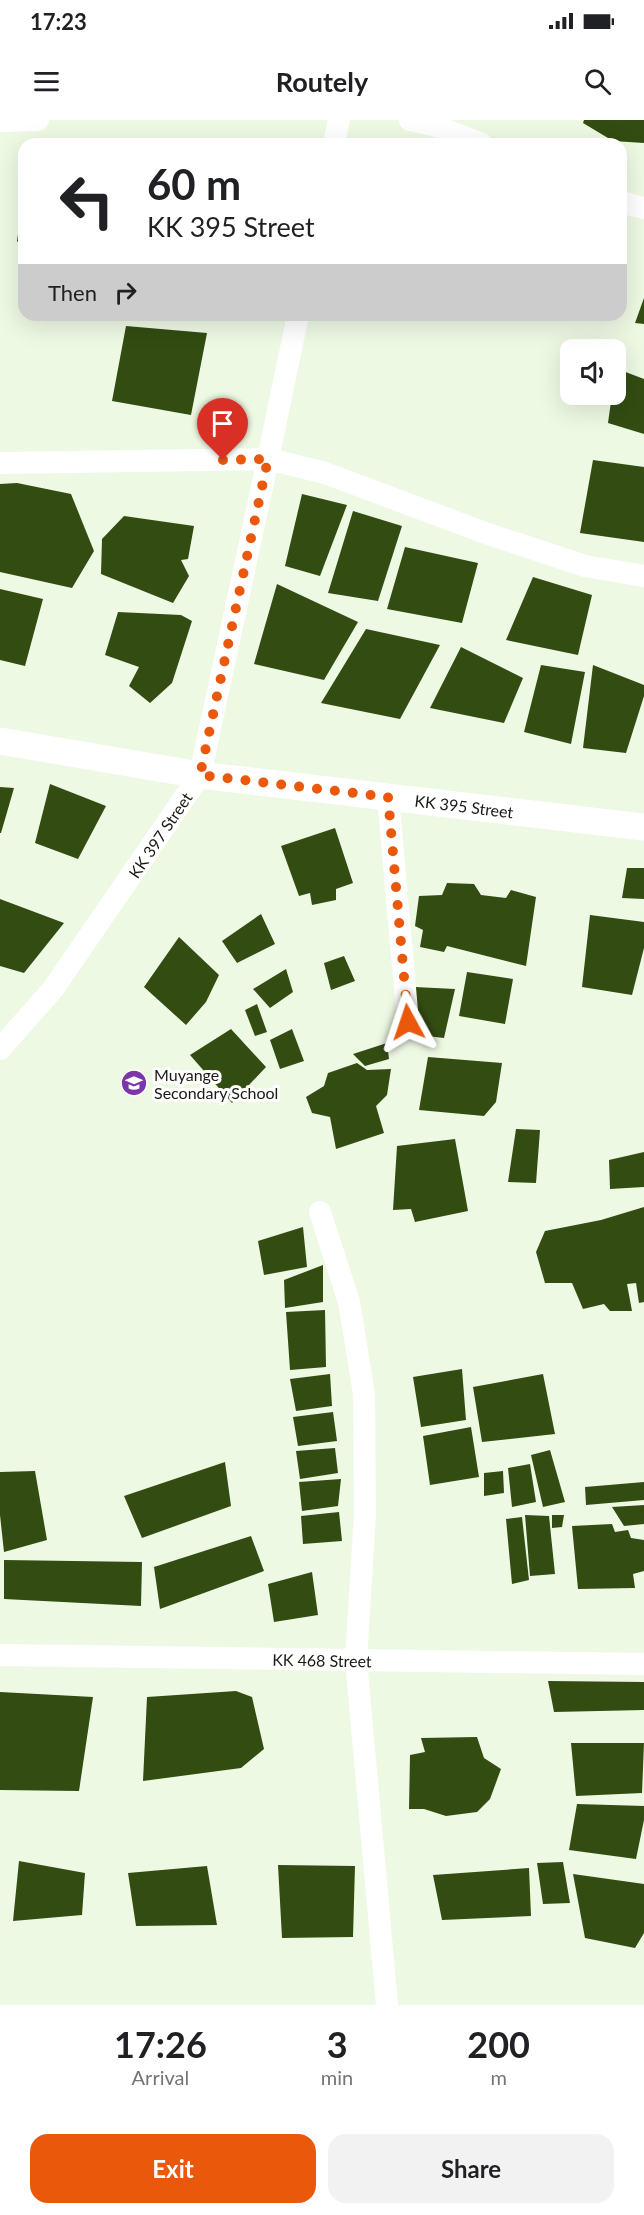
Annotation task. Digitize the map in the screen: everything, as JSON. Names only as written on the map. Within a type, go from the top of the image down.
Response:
[{"type":"street","points":[[0,121],[38,120]]},
{"type":"street","points":[[335,138],[339,120]]},
{"type":"street","points":[[410,120],[433,125],[467,138]]},
{"type":"street","points":[[627,204],[644,208]]},
{"type":"street","name":"KK 397 Street","points":[[0,1048],[54,989],[200,775],[297,321]]},
{"type":"street","points":[[0,463],[268,459],[325,473],[488,534],[585,566],[644,576]]},
{"type":"street","name":"KK 395 Street","points":[[0,741],[200,775],[644,827]]},
{"type":"street","points":[[388,797],[408,1022]]},
{"type":"street","points":[[320,1212],[349,1302],[364,1394],[365,1514],[356,1660],[387,2005]]},
{"type":"street","name":"KK 468 Street","points":[[0,1655],[644,1664]]},
{"type":"building","points":[[584,120],[644,120],[644,143],[627,142],[627,138],[608,138],[583,123]]},
{"type":"building","points":[[644,298],[644,324],[635,323]]},
{"type":"building","points":[[126,326],[207,333],[191,415],[112,401]]},
{"type":"building","points":[[626,372],[644,379],[644,434],[608,423],[610,405],[626,405]]},
{"type":"building","points":[[593,460],[644,467],[644,542],[580,533]]},
{"type":"building","points":[[17,483],[71,494],[94,551],[72,588],[0,572],[0,484]]},
{"type":"building","points":[[302,494],[347,505],[320,576],[285,566]]},
{"type":"building","points":[[353,511],[402,526],[378,601],[328,593]]},
{"type":"building","points":[[124,516],[194,526],[188,559],[181,560],[189,576],[173,603],[101,574],[102,539]]},
{"type":"building","points":[[405,547],[478,563],[462,623],[387,609]]},
{"type":"building","points":[[533,577],[592,595],[578,655],[506,640]]},
{"type":"building","points":[[277,584],[358,622],[324,680],[254,664]]},
{"type":"building","points":[[0,589],[43,599],[25,666],[0,660]]},
{"type":"building","points":[[118,612],[181,615],[192,621],[172,683],[150,703],[129,686],[139,667],[105,655]]},
{"type":"building","points":[[366,629],[440,645],[400,719],[321,703]]},
{"type":"building","points":[[461,647],[523,678],[504,723],[430,708]]},
{"type":"building","points":[[541,665],[585,672],[571,744],[524,732]]},
{"type":"building","points":[[593,665],[644,685],[644,696],[626,753],[583,748]]},
{"type":"building","points":[[50,784],[106,806],[78,859],[35,843]]},
{"type":"building","points":[[0,787],[14,788],[1,833],[0,833]]},
{"type":"building","points":[[335,828],[353,883],[336,889],[336,900],[312,905],[310,893],[299,896],[281,846]]},
{"type":"building","points":[[627,868],[644,868],[644,899],[622,898]]},
{"type":"building","points":[[447,883],[474,884],[481,895],[506,898],[511,890],[536,897],[526,966],[447,946],[444,952],[420,947],[423,930],[415,926],[419,896],[442,895]]},
{"type":"building","points":[[0,899],[64,923],[24,973],[0,966]]},
{"type":"building","points":[[261,914],[275,944],[237,963],[222,941]]},
{"type":"building","points":[[590,915],[644,922],[644,948],[632,995],[582,987]]},
{"type":"building","points":[[179,937],[219,975],[206,1002],[186,1025],[144,987]]},
{"type":"building","points":[[344,956],[355,981],[331,990],[324,963]]},
{"type":"building","points":[[286,969],[293,992],[270,1008],[253,989]]},
{"type":"building","points":[[467,972],[513,979],[505,1024],[459,1016]]},
{"type":"building","points":[[415,987],[455,989],[444,1038],[409,1034]]},
{"type":"building","points":[[257,1004],[267,1032],[255,1036],[245,1010]]},
{"type":"building","points":[[231,1029],[266,1067],[232,1103],[190,1055]]},
{"type":"building","points":[[292,1029],[304,1061],[280,1069],[270,1040]]},
{"type":"building","points":[[387,1043],[389,1059],[365,1066],[353,1054]]},
{"type":"building","points":[[428,1057],[502,1063],[496,1102],[484,1116],[419,1110]]},
{"type":"building","points":[[357,1063],[367,1070],[391,1069],[387,1095],[376,1106],[384,1133],[336,1149],[330,1117],[312,1113],[306,1097],[324,1086],[328,1073]]},
{"type":"building","points":[[516,1129],[540,1130],[536,1183],[508,1182]]},
{"type":"building","points":[[455,1139],[468,1211],[415,1222],[411,1209],[393,1210],[397,1146]]},
{"type":"building","points":[[644,1152],[644,1187],[610,1189],[609,1160]]},
{"type":"building","points":[[644,1207],[644,1302],[639,1303],[636,1283],[627,1284],[632,1311],[610,1311],[604,1304],[583,1309],[572,1283],[545,1283],[536,1252],[545,1231],[601,1220]]},
{"type":"building","points":[[303,1227],[307,1267],[264,1275],[258,1241]]},
{"type":"building","points":[[323,1265],[323,1302],[285,1308],[284,1280]]},
{"type":"building","points":[[325,1310],[326,1367],[290,1370],[286,1312]]},
{"type":"building","points":[[462,1369],[466,1420],[421,1427],[413,1377]]},
{"type":"building","points":[[330,1374],[332,1406],[296,1411],[290,1379]]},
{"type":"building","points":[[543,1374],[555,1434],[482,1442],[473,1387]]},
{"type":"building","points":[[333,1412],[337,1441],[298,1446],[293,1417]]},
{"type":"building","points":[[471,1427],[479,1477],[430,1485],[423,1436]]},
{"type":"building","points":[[335,1448],[338,1473],[300,1479],[296,1451]]},
{"type":"building","points":[[550,1450],[565,1502],[543,1507],[531,1455]]},
{"type":"building","points":[[225,1462],[231,1506],[142,1538],[124,1496]]},
{"type":"building","points":[[530,1464],[536,1502],[512,1507],[508,1468]]},
{"type":"building","points":[[35,1471],[47,1540],[4,1552],[0,1515],[0,1472]]},
{"type":"building","points":[[503,1471],[504,1493],[484,1496],[484,1473]]},
{"type":"building","points":[[341,1479],[338,1506],[302,1511],[299,1482]]},
{"type":"building","points":[[644,1482],[644,1500],[586,1505],[585,1487]]},
{"type":"building","points":[[644,1505],[644,1524],[624,1526],[612,1507]]},
{"type":"building","points":[[339,1512],[342,1541],[303,1544],[301,1516]]},
{"type":"building","points":[[525,1515],[549,1516],[555,1574],[530,1576]]},
{"type":"building","points":[[552,1515],[564,1515],[562,1527],[552,1528]]},
{"type":"building","points":[[522,1517],[529,1580],[512,1584],[506,1519]]},
{"type":"building","points":[[612,1524],[615,1532],[628,1530],[631,1538],[644,1540],[644,1571],[633,1574],[635,1588],[578,1589],[572,1526]]},
{"type":"building","points":[[251,1536],[264,1571],[160,1609],[154,1567]]},
{"type":"building","points":[[4,1560],[142,1562],[141,1606],[4,1599]]},
{"type":"building","points":[[312,1572],[318,1615],[274,1622],[268,1584]]},
{"type":"building","points":[[548,1681],[644,1682],[644,1710],[554,1712]]},
{"type":"building","points":[[236,1691],[252,1697],[264,1749],[241,1768],[143,1781],[147,1697]]},
{"type":"building","points":[[0,1692],[93,1697],[79,1791],[0,1790]]},
{"type":"building","points":[[477,1737],[484,1758],[501,1769],[490,1799],[477,1812],[446,1816],[424,1809],[409,1809],[410,1755],[425,1752],[421,1738]]},
{"type":"building","points":[[571,1743],[644,1743],[642,1793],[576,1796]]},
{"type":"building","points":[[577,1804],[644,1806],[644,1820],[636,1859],[569,1850]]},
{"type":"building","points":[[19,1861],[85,1873],[82,1915],[13,1921]]},
{"type":"building","points":[[563,1862],[570,1903],[543,1904],[537,1863]]},
{"type":"building","points":[[278,1865],[355,1866],[353,1937],[282,1938]]},
{"type":"building","points":[[207,1866],[217,1925],[136,1926],[128,1873]]},
{"type":"building","points":[[529,1868],[531,1916],[442,1920],[433,1875]]},
{"type":"building","points":[[573,1874],[644,1884],[644,1933],[635,1948],[585,1938]]},
{"type":"place","name":"Muyange Secondary School","points":[[134,1083]]},
{"type":"route","points":[[223,460],[268,459],[200,775],[388,797],[408,1022]]}]
